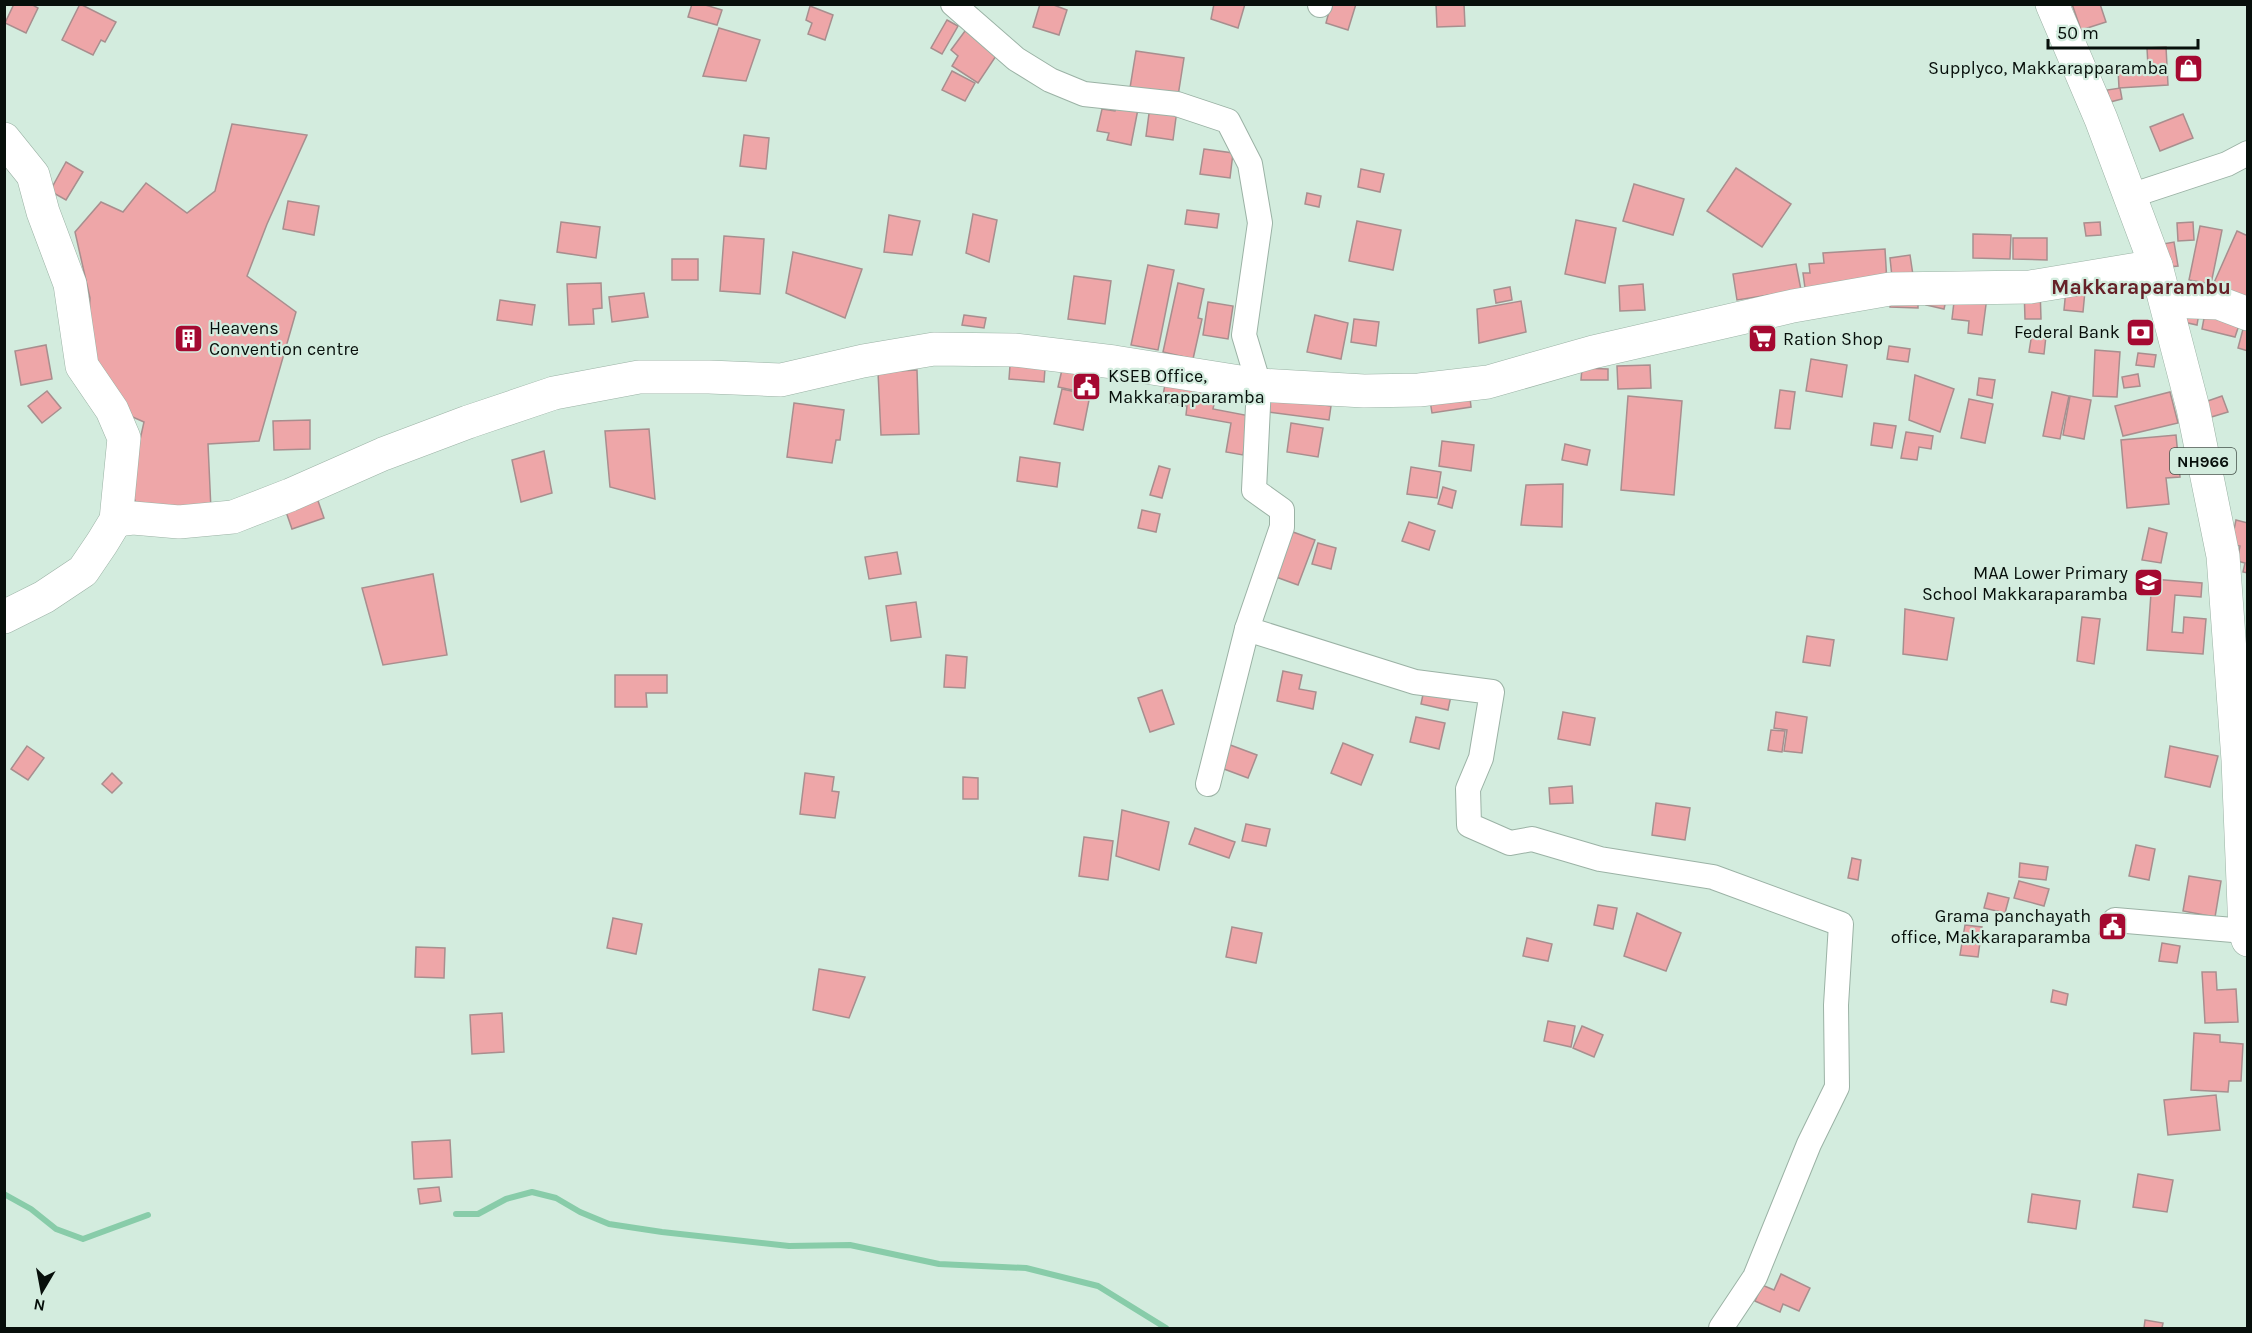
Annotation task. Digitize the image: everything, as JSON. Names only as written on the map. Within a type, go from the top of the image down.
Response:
[{"type":"main road","name":"NH966","points":[[2052,4],[2101,119],[2156,266],[2167,301],[2193,408],[2223,556],[2238,760],[2246,936]]},
{"type":"main road","points":[[4,139],[33,175],[43,212],[70,284],[82,366],[112,410],[124,438],[116,519],[83,571],[44,597],[4,617]]},
{"type":"main road","points":[[116,519],[133,518],[179,522],[233,518],[383,454],[468,422],[554,393],[639,376],[709,376],[781,380],[863,361],[934,349],[1014,350],[1114,362],[1259,385],[1364,392],[1419,390],[1488,382],[1593,352],[1792,306],[1890,289],[2030,287],[2156,266]]},
{"type":"main road","points":[[2167,301],[2219,303],[2247,314]]},
{"type":"street","points":[[953,4],[1016,60],[1050,80],[1084,93],[1177,104],[1228,122],[1250,164],[1260,223],[1244,335],[1259,385],[1254,490],[1282,510],[1282,527],[1247,629],[1208,784]]},
{"type":"street","points":[[2130,196],[2227,164],[2247,153]]},
{"type":"street","points":[[1247,629],[1415,682],[1492,692],[1480,758],[1468,789],[1469,825],[1510,843],[1532,839],[1600,859],[1713,877],[1841,924],[1836,1005],[1837,1087],[1809,1144],[1755,1277],[1721,1329]]},
{"type":"street","points":[[2115,920],[2246,936]]},
{"type":"building","points":[[14,4],[31,4],[38,8],[26,33],[5,23]]},
{"type":"building","points":[[80,4],[116,22],[105,42],[101,40],[93,55],[62,40]]},
{"type":"building","points":[[692,4],[702,4],[722,10],[717,25],[688,17]]},
{"type":"building","points":[[1040,4],[1051,4],[1067,10],[1059,35],[1033,27]]},
{"type":"building","points":[[1214,4],[1245,4],[1238,28],[1211,19]]},
{"type":"building","points":[[1331,4],[1356,4],[1348,30],[1326,23]]},
{"type":"building","points":[[1436,4],[1464,4],[1465,26],[1437,27]]},
{"type":"building","points":[[2072,4],[2100,4],[2106,22],[2081,30]]},
{"type":"building","points":[[810,6],[833,15],[825,40],[808,34],[812,23],[806,20]]},
{"type":"building","points":[[947,20],[958,26],[942,54],[931,48]]},
{"type":"building","points":[[719,28],[760,40],[746,81],[703,76]]},
{"type":"building","points":[[965,31],[998,53],[978,83],[952,66],[958,56],[951,50]]},
{"type":"building","points":[[2166,47],[2168,85],[2119,88],[2118,68],[2148,66],[2147,48]]},
{"type":"building","points":[[1136,51],[1184,58],[1178,96],[1130,88]]},
{"type":"building","points":[[952,71],[975,83],[965,101],[942,90]]},
{"type":"building","points":[[2120,88],[2122,99],[2110,102],[2107,90]]},
{"type":"building","points":[[1117,105],[1138,109],[1131,145],[1107,140],[1109,133],[1097,131],[1102,109],[1115,111]]},
{"type":"building","points":[[1150,106],[1177,110],[1173,140],[1146,136]]},
{"type":"building","points":[[2183,114],[2193,138],[2160,151],[2150,127]]},
{"type":"building","name":"Heavens Convention centre","points":[[232,124],[307,135],[267,224],[247,276],[296,312],[259,441],[208,444],[211,510],[137,507],[130,485],[144,422],[119,411],[86,365],[90,298],[75,232],[101,202],[123,212],[146,183],[187,213],[215,191]]},
{"type":"building","points":[[744,135],[769,138],[766,169],[740,166]]},
{"type":"building","points":[[1204,149],[1233,153],[1230,178],[1200,174]]},
{"type":"building","points":[[66,162],[83,172],[66,200],[50,191]]},
{"type":"building","points":[[1736,168],[1791,204],[1762,247],[1707,211]]},
{"type":"building","points":[[1361,169],[1384,174],[1380,192],[1358,187]]},
{"type":"building","points":[[1634,184],[1684,199],[1673,235],[1623,221]]},
{"type":"building","points":[[1307,193],[1321,196],[1319,207],[1305,204]]},
{"type":"building","points":[[288,201],[319,206],[314,235],[283,229]]},
{"type":"building","points":[[1187,210],[1219,214],[1217,228],[1185,224]]},
{"type":"building","points":[[973,214],[997,220],[989,262],[966,253]]},
{"type":"building","points":[[889,215],[920,221],[912,255],[884,252]]},
{"type":"building","points":[[1576,220],[1616,228],[1605,283],[1565,274]]},
{"type":"building","points":[[1357,221],[1401,230],[1393,270],[1349,261]]},
{"type":"building","points":[[561,222],[600,227],[596,258],[557,252]]},
{"type":"building","points":[[2100,222],[2101,235],[2086,236],[2084,223]]},
{"type":"building","points":[[2193,222],[2194,240],[2178,241],[2177,223]]},
{"type":"building","points":[[2200,226],[2222,230],[2211,284],[2189,280]]},
{"type":"building","points":[[2237,231],[2248,236],[2248,300],[2213,285]]},
{"type":"building","points":[[1973,234],[2011,235],[2010,259],[1973,258]]},
{"type":"building","points":[[724,236],[764,239],[760,294],[720,291]]},
{"type":"building","points":[[2013,238],[2047,238],[2047,260],[2013,259]]},
{"type":"building","points":[[2174,242],[2178,266],[2161,268],[2157,245]]},
{"type":"building","points":[[1885,249],[1887,283],[1805,288],[1803,273],[1810,273],[1809,264],[1824,263],[1823,253]]},
{"type":"building","points":[[793,252],[862,269],[845,318],[786,293]]},
{"type":"building","points":[[1910,255],[1913,275],[1892,277],[1890,258]]},
{"type":"building","points":[[672,259],[698,259],[698,280],[672,280]]},
{"type":"building","points":[[1796,264],[1801,290],[1737,300],[1733,274]]},
{"type":"building","points":[[1148,265],[1174,270],[1158,350],[1131,345]]},
{"type":"building","points":[[1074,276],[1111,281],[1105,324],[1068,319]]},
{"type":"building","points":[[601,283],[602,308],[593,309],[594,324],[569,325],[567,284]]},
{"type":"building","points":[[1178,283],[1204,289],[1198,318],[1202,319],[1193,359],[1163,352]]},
{"type":"building","points":[[1643,284],[1645,310],[1620,311],[1619,286]]},
{"type":"building","points":[[1510,287],[1512,300],[1496,303],[1494,290]]},
{"type":"building","points":[[2024,288],[2040,288],[2041,319],[2025,319]]},
{"type":"building","points":[[2066,289],[2085,291],[2083,312],[2064,310]]},
{"type":"building","points":[[644,293],[648,317],[612,322],[609,297]]},
{"type":"building","points":[[1955,293],[1987,297],[1982,335],[1968,333],[1969,321],[1952,319]]},
{"type":"building","points":[[1928,296],[1946,300],[1944,309],[1926,305]]},
{"type":"building","points":[[1890,297],[1918,298],[1918,308],[1890,307]]},
{"type":"building","points":[[500,300],[535,305],[532,325],[497,320]]},
{"type":"building","points":[[1521,301],[1526,332],[1479,343],[1477,309]]},
{"type":"building","points":[[1208,302],[1233,306],[1228,339],[1203,335]]},
{"type":"building","points":[[2199,313],[2197,325],[2179,321]]},
{"type":"building","points":[[2205,313],[2240,322],[2235,337],[2202,329]]},
{"type":"building","points":[[964,315],[986,318],[984,328],[962,325]]},
{"type":"building","points":[[1315,315],[1348,323],[1341,359],[1307,352]]},
{"type":"building","points":[[1354,319],[1379,322],[1376,346],[1351,342]]},
{"type":"building","points":[[2243,329],[2248,330],[2248,351],[2238,348]]},
{"type":"building","points":[[2032,333],[2046,336],[2044,354],[2029,352]]},
{"type":"building","points":[[46,345],[52,379],[21,385],[15,351]]},
{"type":"building","points":[[1889,346],[1910,349],[1908,362],[1887,359]]},
{"type":"building","points":[[2095,350],[2120,352],[2117,397],[2093,396]]},
{"type":"building","points":[[1011,352],[1046,355],[1044,382],[1009,379]]},
{"type":"building","points":[[2138,353],[2156,355],[2154,367],[2136,365]]},
{"type":"building","points":[[1811,359],[1847,365],[1842,397],[1806,391]]},
{"type":"building","points":[[1064,361],[1097,369],[1092,394],[1058,387]]},
{"type":"building","points":[[1650,365],[1651,388],[1618,389],[1617,366]]},
{"type":"building","points":[[1582,368],[1608,369],[1608,380],[1581,380]]},
{"type":"building","points":[[917,370],[919,434],[881,435],[878,372]]},
{"type":"building","points":[[2138,374],[2140,386],[2124,388],[2122,377]]},
{"type":"building","points":[[1915,375],[1954,389],[1940,432],[1909,420]]},
{"type":"building","points":[[1979,378],[1995,380],[1992,398],[1977,395]]},
{"type":"building","points":[[1165,384],[1216,394],[1213,409],[1250,416],[1243,455],[1226,452],[1231,423],[1186,415],[1187,406],[1162,402]]},
{"type":"building","points":[[1469,388],[1471,407],[1432,413],[1429,394]]},
{"type":"building","points":[[1062,389],[1090,395],[1083,430],[1054,424]]},
{"type":"building","points":[[1780,390],[1795,392],[1790,429],[1775,428]]},
{"type":"building","points":[[47,391],[61,408],[42,423],[28,406]]},
{"type":"building","points":[[2052,392],[2069,396],[2060,439],[2043,436]]},
{"type":"building","points":[[2170,392],[2178,423],[2123,436],[2115,406]]},
{"type":"building","points":[[1628,396],[1682,401],[1674,495],[1621,490]]},
{"type":"building","points":[[2070,396],[2091,400],[2084,439],[2063,435]]},
{"type":"building","points":[[2222,396],[2228,412],[2208,418],[2202,403]]},
{"type":"building","points":[[1270,398],[1331,406],[1329,420],[1268,412]]},
{"type":"building","points":[[1969,399],[1993,404],[1985,443],[1961,438]]},
{"type":"building","points":[[794,403],[844,410],[840,440],[836,440],[832,463],[787,457]]},
{"type":"building","points":[[310,420],[310,449],[274,450],[273,421]]},
{"type":"building","points":[[1291,423],[1323,428],[1318,457],[1287,452]]},
{"type":"building","points":[[1874,423],[1896,426],[1892,448],[1871,445]]},
{"type":"building","points":[[649,429],[655,499],[610,487],[605,431]]},
{"type":"building","points":[[1906,432],[1933,436],[1931,449],[1919,447],[1917,460],[1901,458]]},
{"type":"building","points":[[2176,435],[2180,477],[2166,478],[2169,504],[2127,508],[2121,440]]},
{"type":"building","points":[[1442,441],[1474,445],[1471,471],[1439,466]]},
{"type":"building","points":[[1565,444],[1590,450],[1587,465],[1562,460]]},
{"type":"building","points":[[544,451],[552,493],[521,502],[512,460]]},
{"type":"building","points":[[1020,457],[1060,463],[1057,487],[1017,481]]},
{"type":"building","points":[[1159,466],[1170,469],[1162,498],[1150,495]]},
{"type":"building","points":[[1411,467],[1441,472],[1437,498],[1407,494]]},
{"type":"building","points":[[1563,484],[1562,527],[1521,525],[1526,485]]},
{"type":"building","points":[[1443,487],[1456,491],[1452,508],[1438,504]]},
{"type":"building","points":[[316,495],[324,518],[292,529],[284,506]]},
{"type":"building","points":[[1142,510],[1160,514],[1156,532],[1138,528]]},
{"type":"building","points":[[2236,520],[2248,523],[2248,573],[2243,572],[2245,563],[2237,561],[2240,546],[2231,544]]},
{"type":"building","points":[[1409,522],[1435,531],[1429,550],[1402,541]]},
{"type":"building","points":[[2149,528],[2167,533],[2161,563],[2142,560]]},
{"type":"building","points":[[1293,532],[1315,540],[1298,585],[1276,577]]},
{"type":"building","points":[[1318,543],[1336,548],[1331,569],[1312,564]]},
{"type":"building","points":[[897,552],[901,574],[869,579],[865,557]]},
{"type":"building","points":[[433,574],[447,655],[383,665],[362,588]]},
{"type":"building","points":[[2152,579],[2202,583],[2201,597],[2175,595],[2172,632],[2183,633],[2184,617],[2206,619],[2203,654],[2147,650]]},
{"type":"building","points":[[916,602],[921,637],[891,641],[886,606]]},
{"type":"building","points":[[1905,609],[1954,618],[1947,660],[1903,654]]},
{"type":"building","points":[[2082,617],[2100,619],[2094,664],[2077,661]]},
{"type":"building","points":[[1807,636],[1834,640],[1830,666],[1803,662]]},
{"type":"building","points":[[946,655],[967,657],[965,688],[944,687]]},
{"type":"building","points":[[1283,671],[1302,675],[1299,689],[1316,692],[1313,709],[1277,701]]},
{"type":"building","points":[[615,675],[667,675],[667,693],[646,693],[647,707],[615,707]]},
{"type":"building","points":[[1425,685],[1452,691],[1448,710],[1421,704]]},
{"type":"building","points":[[1162,690],[1174,724],[1150,732],[1138,698]]},
{"type":"building","points":[[1563,712],[1595,718],[1590,745],[1558,739]]},
{"type":"building","points":[[1776,712],[1807,717],[1802,753],[1784,751],[1787,730],[1774,728]]},
{"type":"building","points":[[1416,717],[1445,723],[1439,749],[1410,742]]},
{"type":"building","points":[[1771,730],[1785,731],[1782,752],[1768,750]]},
{"type":"building","points":[[1225,743],[1257,755],[1248,778],[1216,766]]},
{"type":"building","points":[[1343,743],[1373,755],[1361,785],[1331,773]]},
{"type":"building","points":[[27,746],[44,758],[28,780],[11,769]]},
{"type":"building","points":[[2170,746],[2218,756],[2210,787],[2165,777]]},
{"type":"building","points":[[112,773],[122,783],[112,793],[102,784]]},
{"type":"building","points":[[805,773],[834,777],[832,791],[839,792],[835,818],[800,814]]},
{"type":"building","points":[[963,777],[978,778],[978,799],[963,799]]},
{"type":"building","points":[[1572,786],[1573,803],[1550,804],[1549,788]]},
{"type":"building","points":[[1656,803],[1690,808],[1685,840],[1652,835]]},
{"type":"building","points":[[1122,810],[1169,822],[1159,870],[1116,856]]},
{"type":"building","points":[[1246,824],[1270,829],[1266,846],[1242,841]]},
{"type":"building","points":[[1195,828],[1235,842],[1229,858],[1189,844]]},
{"type":"building","points":[[1084,837],[1113,841],[1108,880],[1079,876]]},
{"type":"building","points":[[2136,845],[2155,849],[2149,880],[2129,876]]},
{"type":"building","points":[[1852,858],[1861,860],[1858,880],[1848,878]]},
{"type":"building","points":[[2020,863],[2048,867],[2046,880],[2019,877]]},
{"type":"building","points":[[2189,876],[2221,881],[2215,917],[2183,911]]},
{"type":"building","points":[[2019,881],[2049,889],[2044,906],[2014,898]]},
{"type":"building","points":[[1988,893],[2009,898],[2005,913],[1984,908]]},
{"type":"building","points":[[1598,905],[1617,908],[1613,929],[1594,925]]},
{"type":"building","points":[[1637,913],[1681,933],[1666,971],[1624,956]]},
{"type":"building","name":"Grama panchayath office, Makkaraparamba","points":[[2103,914],[2125,918],[2121,938],[2099,934]]},
{"type":"building","points":[[613,918],[642,924],[636,954],[607,948]]},
{"type":"building","points":[[1965,925],[1982,927],[1978,957],[1960,955]]},
{"type":"building","points":[[1232,927],[1262,933],[1256,963],[1226,957]]},
{"type":"building","points":[[1527,938],[1552,944],[1548,961],[1523,956]]},
{"type":"building","points":[[2162,943],[2180,946],[2177,963],[2159,961]]},
{"type":"building","points":[[416,947],[445,948],[444,978],[415,977]]},
{"type":"building","points":[[819,969],[865,977],[849,1018],[813,1010]]},
{"type":"building","points":[[2202,972],[2216,972],[2217,990],[2236,989],[2238,1022],[2205,1023]]},
{"type":"building","points":[[2053,990],[2068,994],[2066,1005],[2051,1002]]},
{"type":"building","points":[[502,1013],[504,1052],[472,1054],[470,1015]]},
{"type":"building","points":[[1548,1021],[1575,1026],[1571,1047],[1544,1041]]},
{"type":"building","points":[[1582,1026],[1603,1035],[1594,1057],[1573,1048]]},
{"type":"building","points":[[2194,1033],[2220,1035],[2220,1042],[2243,1044],[2241,1081],[2229,1081],[2228,1092],[2191,1090]]},
{"type":"building","points":[[2216,1095],[2220,1130],[2168,1135],[2164,1100]]},
{"type":"building","points":[[450,1140],[452,1177],[414,1179],[412,1142]]},
{"type":"building","points":[[2138,1174],[2173,1180],[2167,1212],[2133,1207]]},
{"type":"building","points":[[439,1187],[441,1201],[420,1204],[418,1189]]},
{"type":"building","points":[[2032,1194],[2080,1201],[2076,1229],[2028,1222]]},
{"type":"building","points":[[1781,1274],[1810,1288],[1799,1311],[1783,1304],[1780,1312],[1755,1301],[1762,1285],[1774,1290]]},
{"type":"building","points":[[2145,1320],[2163,1323],[2162,1328],[2144,1328]]},
{"type":"waterway","points":[[456,1214],[478,1214],[506,1199],[532,1192],[556,1198],[580,1212],[609,1224],[789,1246],[850,1245],[939,1264],[1026,1268],[1098,1286],[1166,1328]]},
{"type":"waterway","points":[[4,1194],[31,1209],[56,1229],[83,1239],[148,1215]]},
{"type":"place","name":"Supplyco, Makkarapparamba","points":[[2189,68]]},
{"type":"place","name":"Federal Bank","points":[[2141,332]]},
{"type":"place","name":"Heavens Convention centre","points":[[188,338]]},
{"type":"place","name":"Ration Shop","points":[[1762,339]]},
{"type":"place","name":"KSEB Office, Makkarapparamba","points":[[1087,386]]},
{"type":"place","name":"MAA Lower Primary School Makkaraparamba","points":[[2149,583]]},
{"type":"place","name":"Grama panchayath office, Makkaraparamba","points":[[2112,926]]},
{"type":"district","name":"Makkaraparambu","points":[[2141,287]]}]
